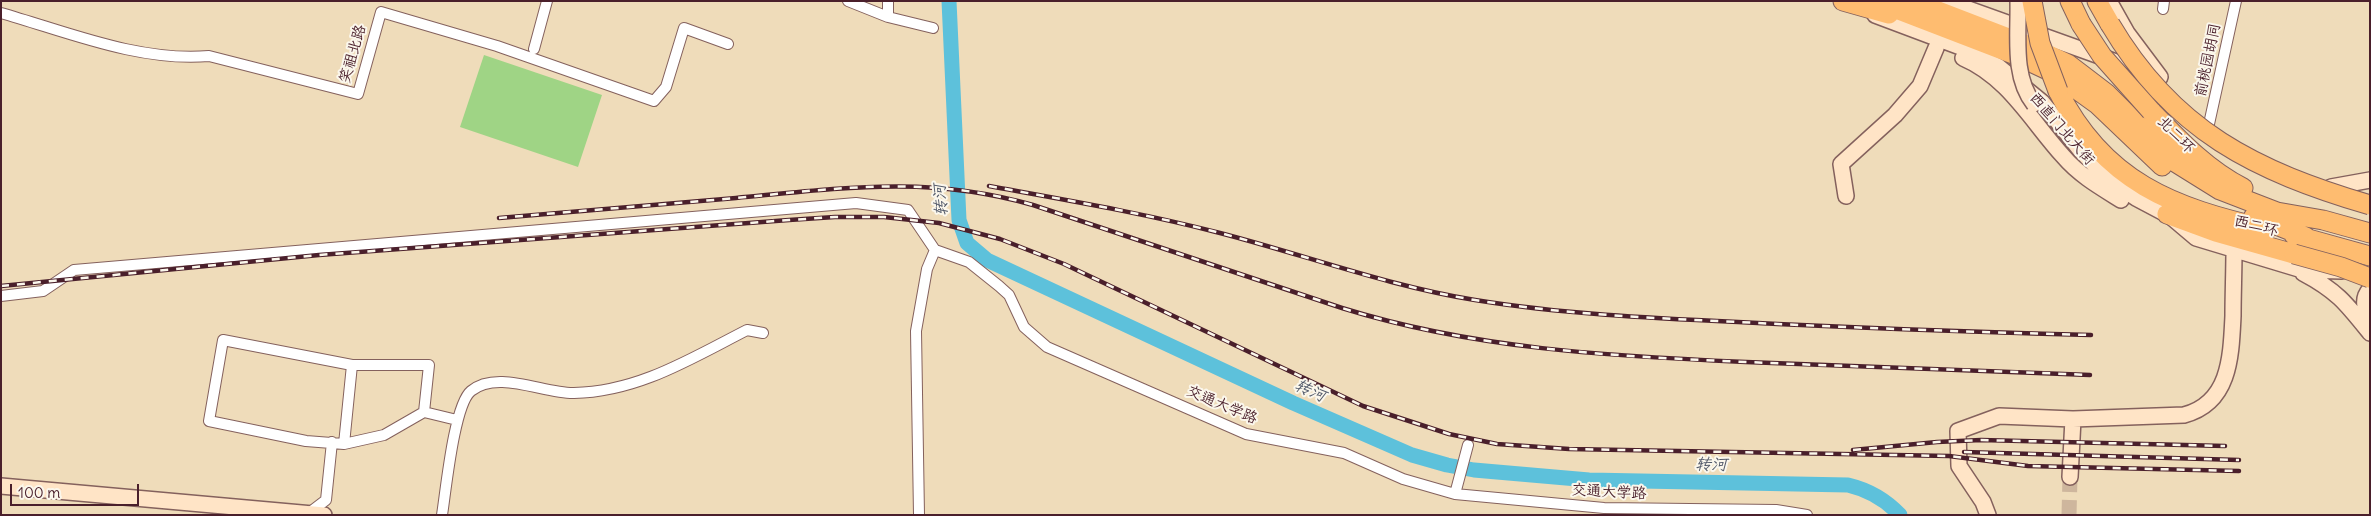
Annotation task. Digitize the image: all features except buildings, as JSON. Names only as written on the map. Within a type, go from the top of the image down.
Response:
[{"type":"highway","points":[[1842,1],[1869,10],[1919,7]]},
{"type":"highway","points":[[2032,1],[2040,43],[2058,91],[2078,125],[2098,149],[2126,176],[2146,188],[2209,236]]},
{"type":"highway","name":"北二环","points":[[2070,1],[2081,24],[2102,56],[2151,111],[2189,149],[2222,176],[2249,190],[2323,220]]},
{"type":"highway","points":[[2097,1],[2134,61],[2158,90],[2181,113],[2220,143],[2278,174],[2370,205]]},
{"type":"highway","name":"西直门北大街","points":[[1873,8],[1919,7],[2032,47],[2068,64],[2106,93],[2175,162],[2213,186],[2270,210],[2323,220]]},
{"type":"highway","name":"西直门北大街","points":[[1919,7],[2054,73],[2097,104],[2153,158],[2190,186],[2232,207],[2306,237]]},
{"type":"highway","name":"西二环","points":[[2146,188],[2170,200],[2221,217],[2306,237],[2370,256]]},
{"type":"highway","points":[[2167,214],[2209,236],[2286,261],[2342,267],[2370,278]]},
{"type":"highway","points":[[2323,220],[2370,233]]},
{"type":"street","points":[[534,49],[547,1]]},
{"type":"street","points":[[848,1],[888,17],[932,28]]},
{"type":"street","points":[[888,1],[888,17]]},
{"type":"street","name":"西直门北大街","points":[[1842,1],[1873,8],[1965,49],[1999,67],[2042,102],[2081,151],[2108,179],[2136,198],[2167,214]]},
{"type":"street","points":[[1946,1],[2160,78]]},
{"type":"street","points":[[2018,1],[2020,76],[2023,88],[2074,156],[2112,194]]},
{"type":"street","points":[[2109,1],[2131,40],[2160,78],[2183,102],[2209,124],[2235,143],[2267,162],[2302,178],[2370,197]]},
{"type":"street","name":"前桃园胡同","points":[[2209,124],[2236,1]]},
{"type":"street","points":[[1873,8],[1899,33],[1969,61],[1999,82],[2018,101],[2066,160],[2086,178],[2136,208],[2163,220],[2185,235],[2209,236],[2234,250],[2286,261],[2332,290],[2344,300],[2370,333]]},
{"type":"street","name":"笑祖北路","points":[[1,13],[120,48],[186,58],[209,56],[358,94],[381,12],[497,46],[654,102],[666,87],[684,28],[728,44]]},
{"type":"street","points":[[1846,196],[1841,164],[1894,115],[1920,86],[1936,48]]},
{"type":"street","points":[[2331,187],[2370,180]]},
{"type":"street","points":[[1,296],[43,291],[74,270],[856,203],[908,210],[935,250],[927,269],[916,331],[919,515]]},
{"type":"street","name":"交通大学路","points":[[935,250],[969,262],[999,286],[1009,296],[1024,327],[1047,347],[1246,434],[1344,453],[1403,480],[1455,494],[1604,508],[1776,510],[1808,515]]},
{"type":"street","points":[[1988,515],[1983,502],[1959,466],[1958,431],[1999,416],[2073,419],[2184,415],[2197,411],[2211,400],[2223,383],[2229,362],[2234,250]]},
{"type":"street","points":[[2370,288],[2364,296],[2364,302],[2370,320]]},
{"type":"street","points":[[442,515],[457,420],[470,391],[487,383],[516,383],[561,393],[594,392],[651,379],[747,330],[763,333]]},
{"type":"street","points":[[424,412],[429,365],[352,365],[223,340],[209,421],[306,440],[344,444],[384,435],[424,412],[457,420]]},
{"type":"street","points":[[344,444],[352,365]]},
{"type":"street","points":[[2070,477],[2073,419]]},
{"type":"street","points":[[1,486],[309,514],[326,500],[332,442]]},
{"type":"street","points":[[1455,494],[1467,449]]},
{"type":"green space","points":[[484,55],[602,95],[578,167],[460,127]]},
{"type":"waterway","name":"转河","points":[[949,1],[959,220],[967,243],[987,260],[1293,403],[1412,455],[1447,465],[1474,470],[1589,480],[1848,485],[1876,496],[1900,515]]},
{"type":"tunnel","points":[[2069,515],[2070,477]]},
{"type":"railway","points":[[499,218],[849,188],[885,186],[957,190],[1033,205],[1342,308],[1392,322],[1492,342],[1593,353],[1695,360],[2090,375]]},
{"type":"railway","points":[[989,186],[1162,219],[1220,233],[1410,287],[1508,305],[1606,315],[1672,319],[2091,335]]},
{"type":"railway","points":[[1,286],[319,255],[789,220],[835,217],[884,217],[939,223],[1000,239],[1064,264],[1363,406],[1449,434],[1497,444],[1569,449],[1949,456],[2028,466],[2239,471]]},
{"type":"railway","points":[[1853,450],[1981,440],[2225,446]]},
{"type":"railway","points":[[1964,452],[2239,460]]}]
